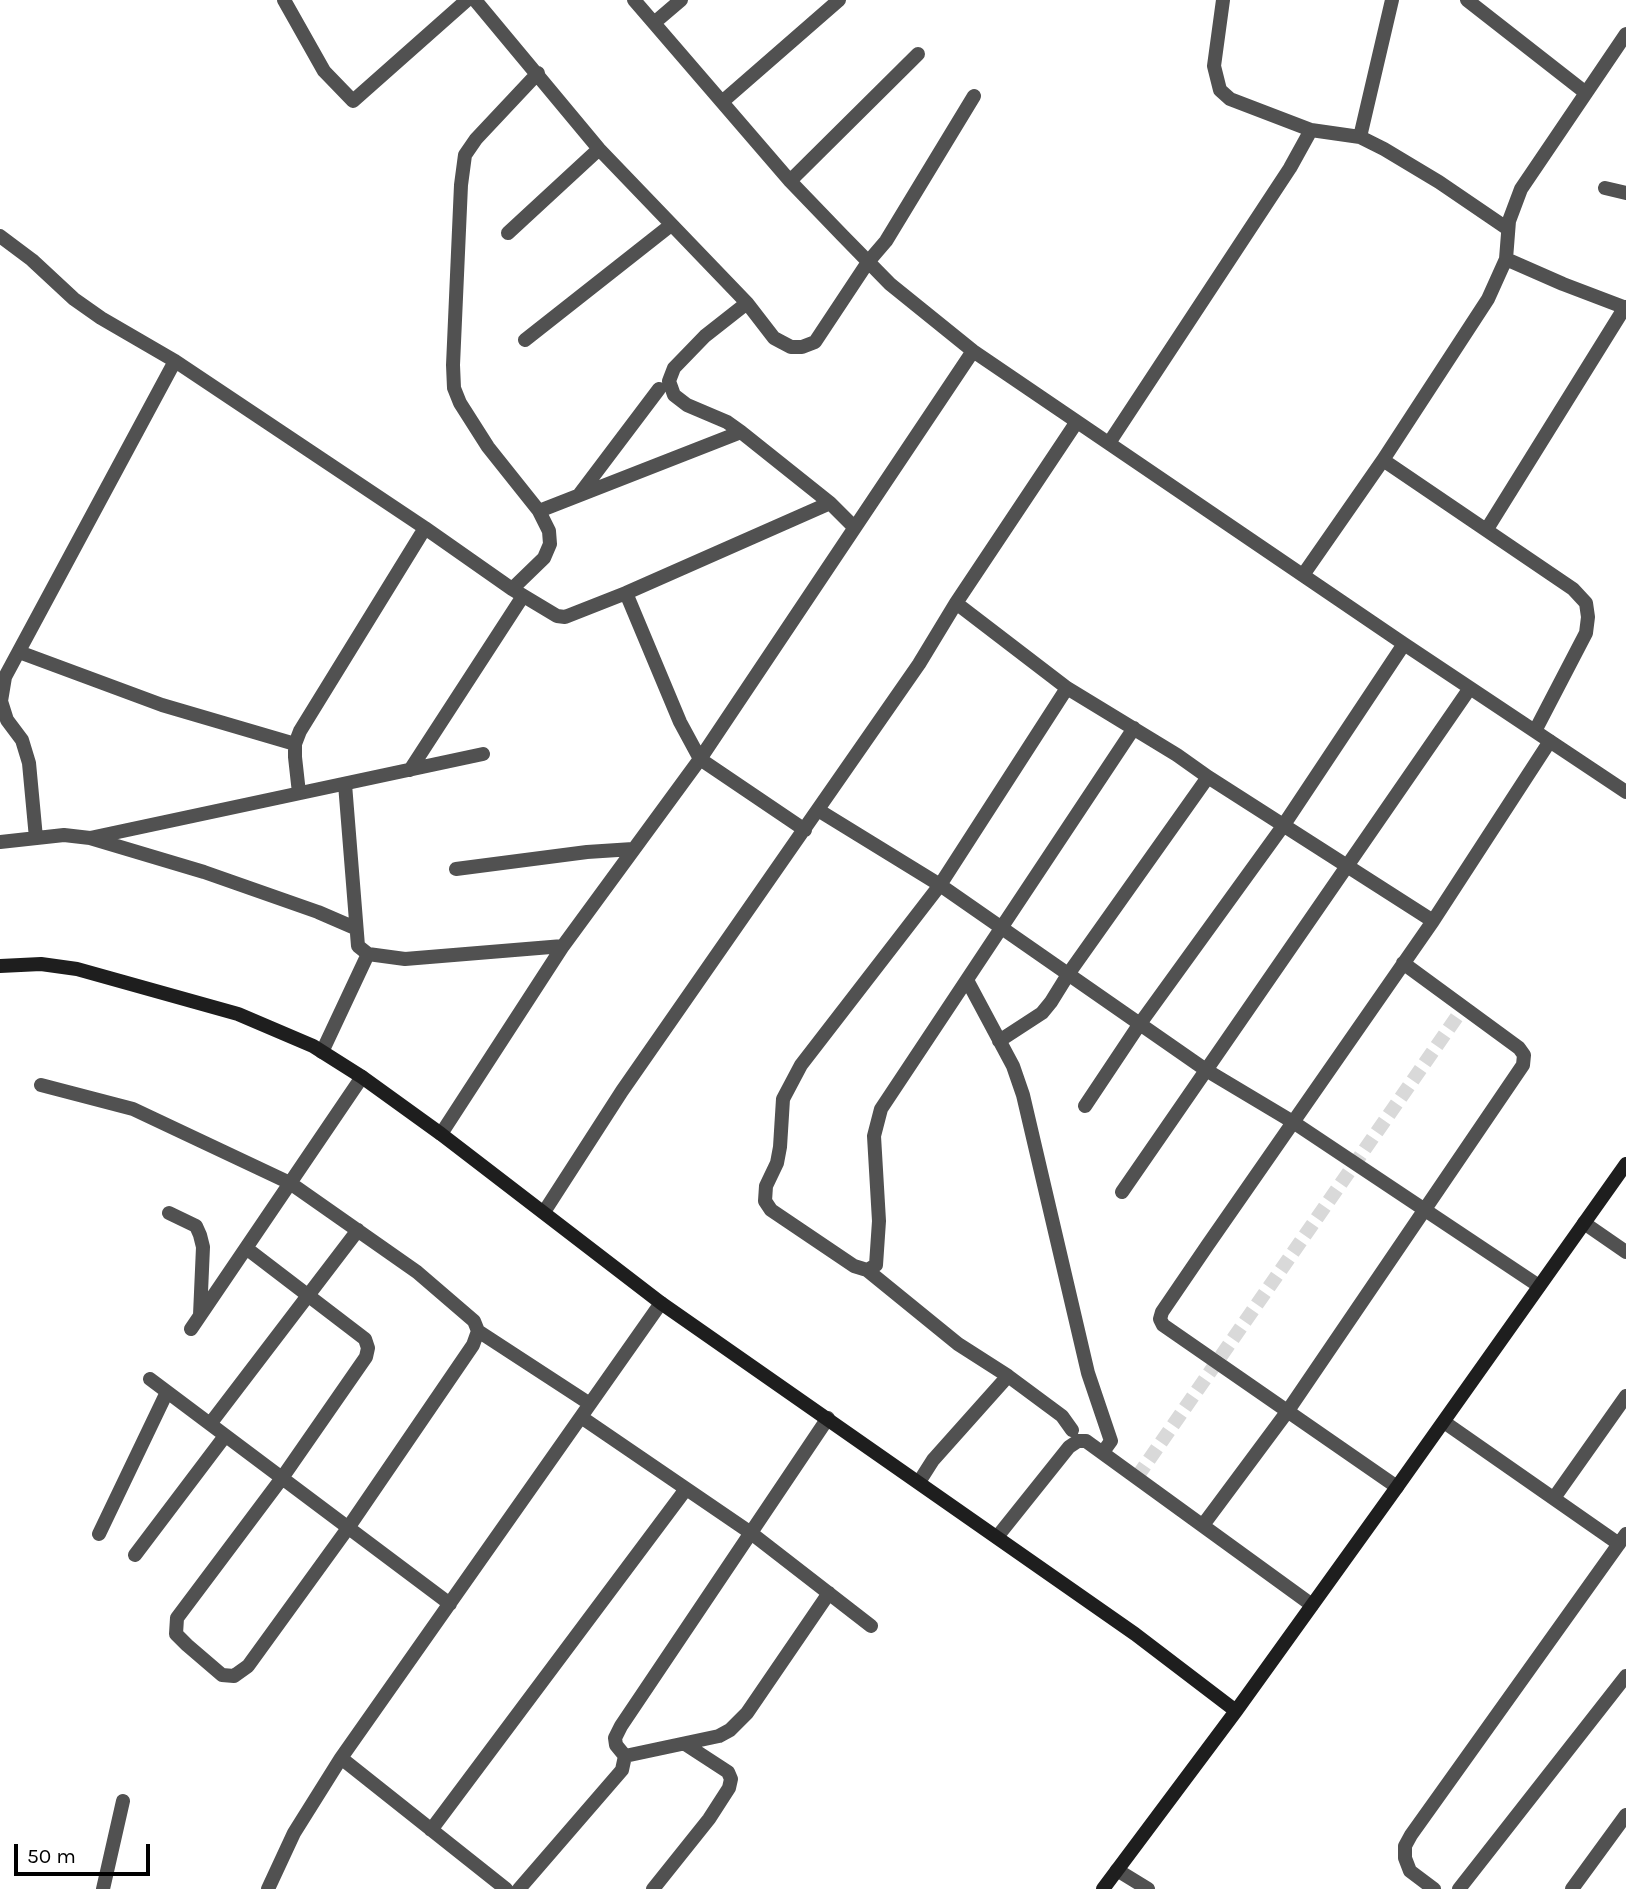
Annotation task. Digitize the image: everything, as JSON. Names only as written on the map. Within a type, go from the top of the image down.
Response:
[{"type":"street","points":[[284,0],[324,71],[353,101],[467,0]]},
{"type":"street","points":[[475,0],[599,149],[747,303],[774,338],[791,347],[802,347],[815,341],[867,262],[886,241],[974,96]]},
{"type":"street","points":[[634,0],[790,181],[867,262],[973,352],[1626,792]]},
{"type":"street","points":[[654,23],[681,0]]},
{"type":"street","points":[[722,102],[839,0]]},
{"type":"street","points":[[1223,0],[1214,66],[1220,90],[1230,99],[1311,130],[1360,137],[1439,182],[1508,229]]},
{"type":"street","points":[[1360,137],[1392,0]]},
{"type":"street","points":[[1467,0],[1586,93]]},
{"type":"street","points":[[1303,575],[1383,460],[1488,299],[1506,259],[1508,229],[1521,189],[1626,34]]},
{"type":"street","points":[[790,181],[918,54]]},
{"type":"street","points":[[410,769],[518,593],[544,558],[550,544],[549,531],[539,511],[488,447],[460,403],[454,388],[453,365],[461,185],[465,155],[476,139],[538,74]]},
{"type":"street","points":[[1109,443],[1290,168],[1311,130]]},
{"type":"street","points":[[508,233],[599,149]]},
{"type":"street","points":[[1605,188],[1626,194]]},
{"type":"street","points":[[524,340],[671,225]]},
{"type":"street","points":[[0,236],[33,260],[74,299],[101,318],[175,360],[518,593],[557,616],[565,617],[626,593],[831,503]]},
{"type":"street","points":[[1487,529],[1625,307],[1506,259]]},
{"type":"street","points":[[747,303],[705,336],[674,368],[669,381],[674,395],[687,405],[727,422],[741,432],[831,503],[855,527]]},
{"type":"street","points":[[441,1134],[563,946],[700,759],[973,352]]},
{"type":"street","points":[[36,838],[29,763],[22,740],[7,720],[1,701],[5,677],[175,360]]},
{"type":"street","points":[[579,496],[659,389]]},
{"type":"street","points":[[544,1212],[622,1091],[919,664],[956,603],[1076,423]]},
{"type":"street","points":[[539,511],[741,432]]},
{"type":"street","points":[[1383,460],[1573,589],[1586,603],[1586,633],[1535,732]]},
{"type":"street","points":[[299,793],[295,744],[300,731],[425,528]]},
{"type":"street","points":[[626,593],[680,722],[700,759],[805,830]]},
{"type":"street","points":[[956,603],[1067,688],[1134,728],[1433,921]]},
{"type":"street","points":[[1085,1106],[1139,1025],[1283,825],[1404,644]]},
{"type":"street","points":[[19,652],[162,705],[295,744]]},
{"type":"street","points":[[1067,688],[940,885],[801,1065],[783,1099],[777,1163],[766,1186],[765,1201],[771,1210],[855,1266],[867,1270],[958,1344],[1008,1376],[1062,1416],[1072,1430]]},
{"type":"street","points":[[1122,1192],[1470,688]]},
{"type":"street","points":[[867,1270],[876,1265],[878,1251],[874,1136],[881,1109],[1134,728]]},
{"type":"street","points":[[1397,1487],[1163,1325],[1160,1319],[1162,1312],[1433,921],[1550,741]]},
{"type":"street","points":[[90,838],[483,754]]},
{"type":"street","points":[[999,1041],[1042,1013],[1208,777]]},
{"type":"street","points":[[345,784],[355,928],[358,946],[368,954],[405,959],[563,946]]},
{"type":"street","points":[[818,810],[940,885],[1206,1070],[1293,1122],[1539,1286]]},
{"type":"street","points":[[0,842],[64,835],[90,838],[204,872],[318,912],[355,928]]},
{"type":"street","points":[[456,869],[587,852],[634,849]]},
{"type":"street","points":[[322,1052],[368,954]]},
{"type":"street","points":[[0,965],[41,964],[77,969],[238,1014],[322,1052],[362,1077],[441,1134],[661,1303],[1135,1634],[1236,1711]]},
{"type":"street","points":[[1203,1525],[1287,1412],[1523,1065],[1524,1055],[1519,1048],[1403,964]]},
{"type":"street","points":[[967,979],[1013,1066],[1023,1095],[1088,1373],[1111,1441],[1103,1452]]},
{"type":"street","points":[[191,1329],[362,1077]]},
{"type":"street","points":[[41,1085],[133,1109],[290,1183],[417,1272],[474,1321],[478,1331],[590,1404]]},
{"type":"street","points":[[1102,1889],[1236,1711],[1626,1164]]},
{"type":"street","points":[[169,1213],[196,1226],[200,1235],[203,1247],[200,1316]]},
{"type":"street","points":[[1584,1223],[1626,1252]]},
{"type":"street","points":[[210,1424],[358,1230]]},
{"type":"street","points":[[246,1248],[365,1339],[368,1348],[366,1357],[282,1478],[177,1618],[176,1634],[222,1675],[233,1676],[248,1667],[348,1528],[473,1345],[478,1331]]},
{"type":"street","points":[[268,1889],[294,1833],[341,1758],[661,1303]]},
{"type":"street","points":[[919,1482],[933,1461],[1008,1376]]},
{"type":"street","points":[[150,1379],[450,1604]]},
{"type":"street","points":[[100,1534],[167,1392]]},
{"type":"street","points":[[1554,1498],[1626,1396]]},
{"type":"street","points":[[581,1417],[751,1533],[871,1626]]},
{"type":"street","points":[[625,1756],[616,1745],[615,1738],[621,1726],[828,1418]]},
{"type":"street","points":[[1432,1888],[1410,1871],[1405,1846],[1622,1539],[1554,1498],[1444,1422]]},
{"type":"street","points":[[135,1555],[225,1436]]},
{"type":"street","points":[[997,1537],[1069,1447],[1078,1441],[1086,1441],[1312,1605]]},
{"type":"street","points":[[431,1830],[686,1489]]},
{"type":"street","points":[[625,1756],[719,1736],[730,1730],[747,1713],[829,1593]]},
{"type":"street","points":[[1459,1889],[1626,1676]]},
{"type":"street","points":[[653,1889],[709,1819],[729,1788],[731,1779],[728,1772],[685,1744]]},
{"type":"street","points":[[519,1889],[622,1770],[625,1756]]},
{"type":"street","points":[[341,1758],[506,1889]]},
{"type":"street","points":[[103,1889],[124,1801]]},
{"type":"street","points":[[1572,1889],[1626,1815]]},
{"type":"street","points":[[1116,1870],[1148,1889]]},
{"type":"tunnel","points":[[1137,1477],[1463,1008]]}]
